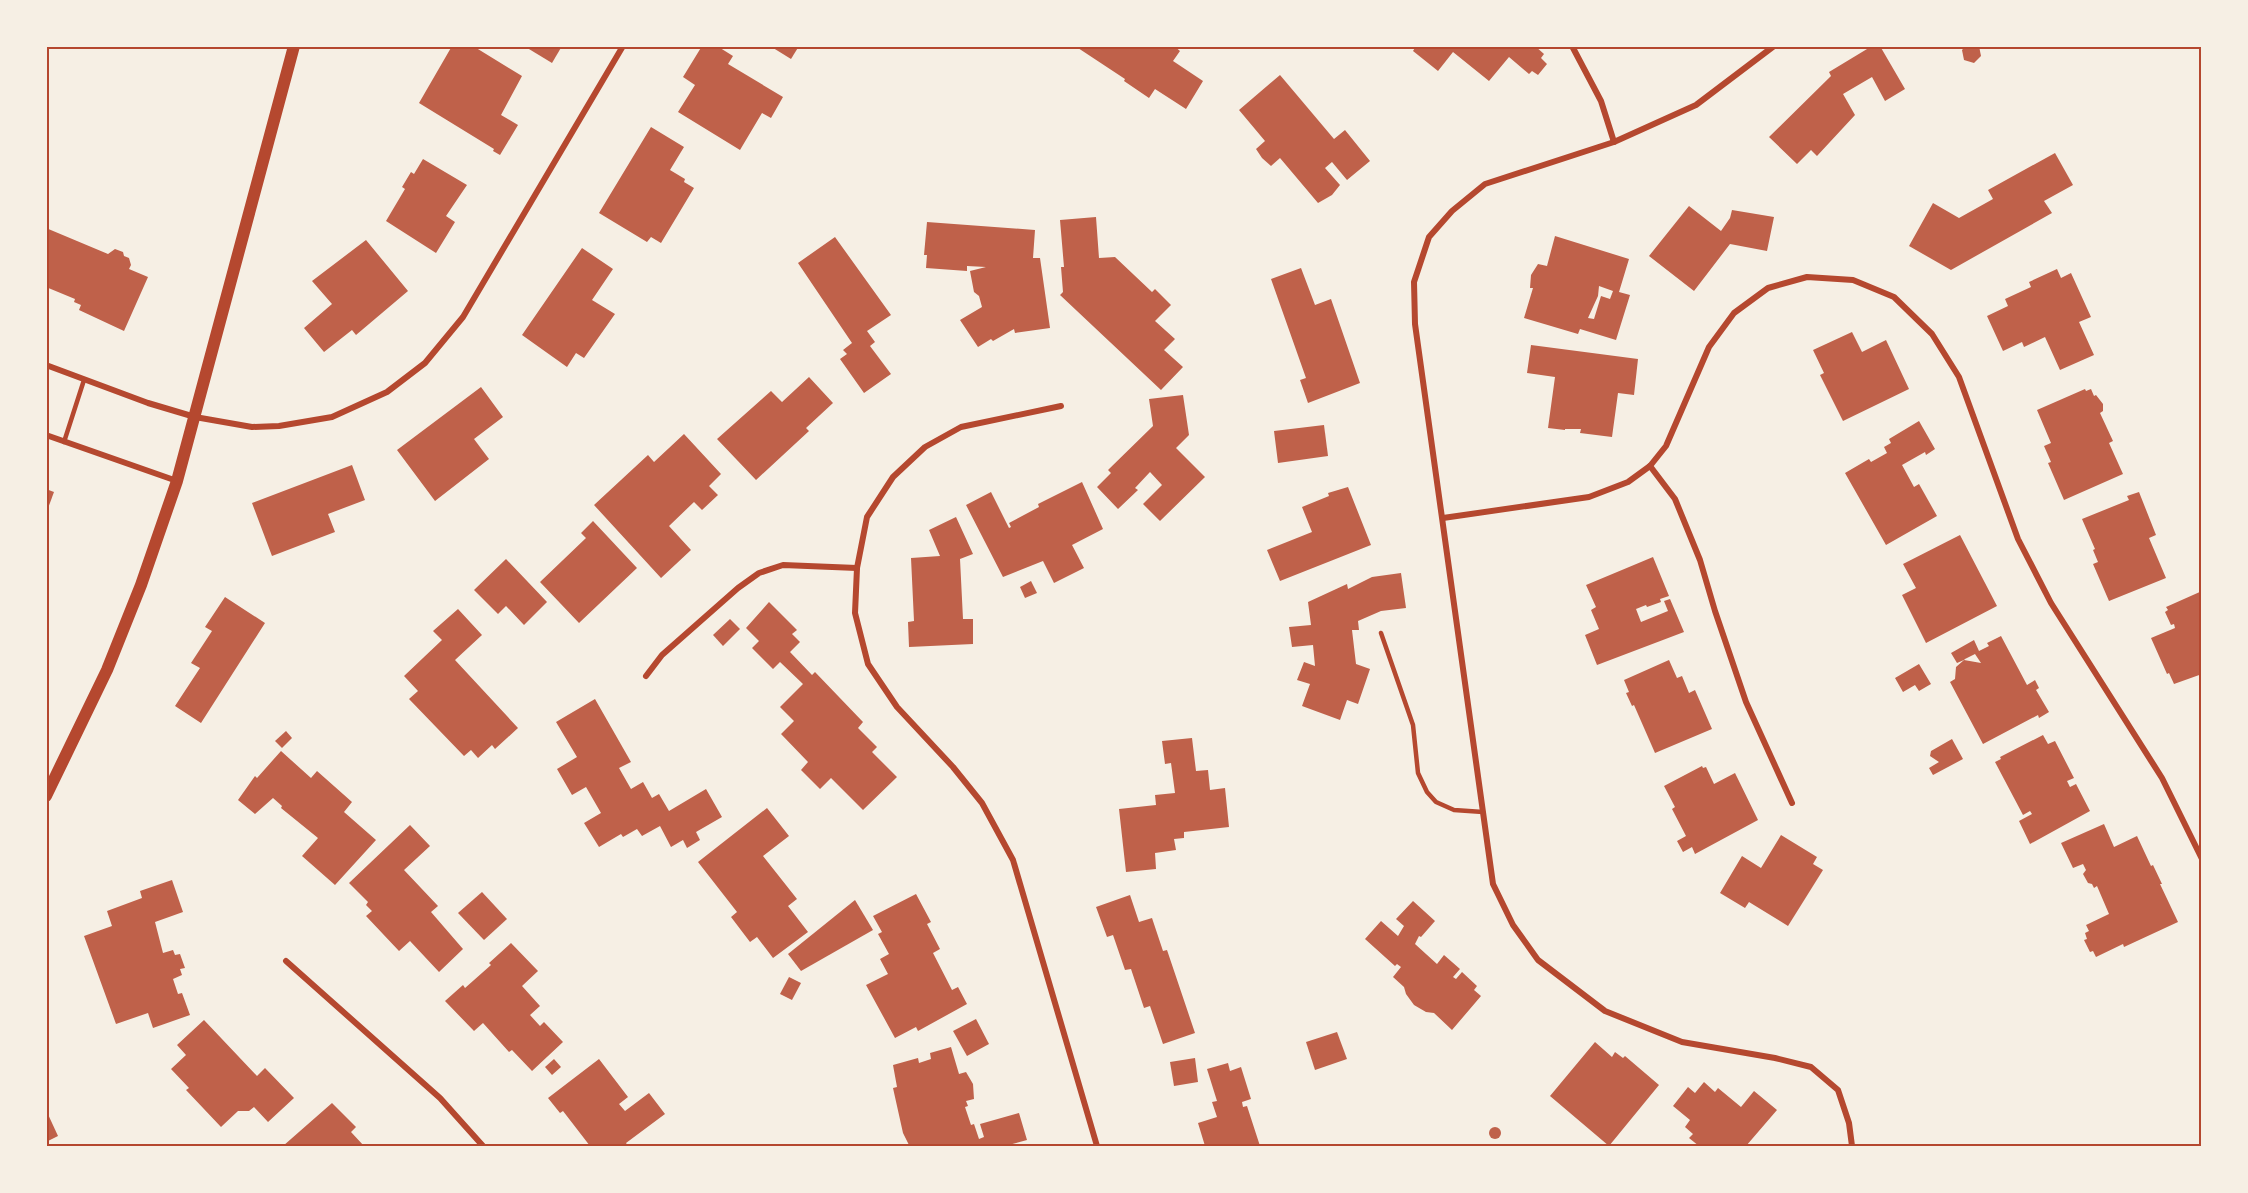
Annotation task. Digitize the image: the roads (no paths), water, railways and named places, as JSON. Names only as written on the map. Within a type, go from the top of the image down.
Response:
[{"type":"main road","points":[[46,796],[106,670],[141,585],[177,481],[294,46]]},
{"type":"street","points":[[46,364],[84,380],[195,417],[242,426],[279,426],[332,417],[387,392],[424,363],[463,316],[623,46]]},
{"type":"street","points":[[1572,46],[1601,101],[1614,142]]},
{"type":"street","points":[[1774,46],[1696,105],[1614,142],[1485,184],[1452,211],[1429,237],[1413,282],[1415,324],[1493,884],[1513,925],[1539,960],[1605,1011],[1682,1042],[1775,1058],[1811,1067],[1838,1090],[1849,1123],[1852,1146]]},
{"type":"street","points":[[1443,518],[1589,497],[1628,482],[1650,466],[1666,446],[1709,347],[1734,313],[1768,288],[1807,277],[1853,280],[1894,297],[1932,334],[1959,377],[2018,539],[2051,603],[2162,778],[2202,860]]},
{"type":"street","points":[[1061,406],[961,427],[925,447],[893,477],[867,517],[857,568],[855,613],[868,664],[897,707],[953,767],[982,803],[1013,860],[1097,1146]]},
{"type":"street","points":[[46,435],[177,481]]},
{"type":"street","points":[[1650,466],[1675,499],[1700,560],[1746,702],[1792,803]]},
{"type":"street","points":[[646,676],[662,655],[738,588],[759,573],[783,565],[857,568]]},
{"type":"street","points":[[286,961],[440,1098],[483,1146]]},
{"type":"lane","points":[[64,442],[84,380]]},
{"type":"lane","points":[[1382,633],[1413,725],[1418,773],[1427,792],[1436,802],[1454,810],[1483,812]]}]
